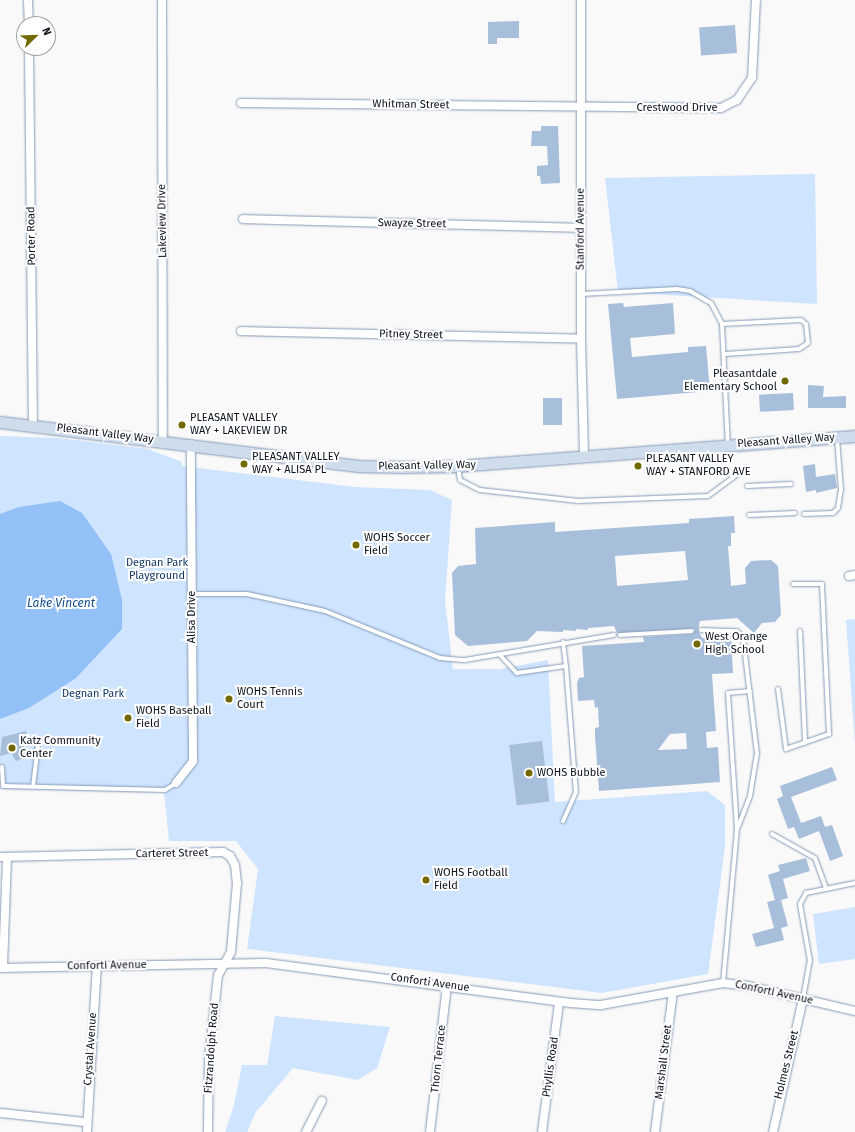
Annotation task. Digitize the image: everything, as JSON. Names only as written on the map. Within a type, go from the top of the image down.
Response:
[{"type":"main road","name":"Pleasant Valley Way","points":[[0,422],[191,444],[358,466],[458,466],[855,436]]},
{"type":"street","points":[[28,0],[29,16]]},
{"type":"street","name":"Lakeview Drive","points":[[162,0],[163,441]]},
{"type":"street","name":"Stanford Avenue","points":[[581,0],[581,339],[584,457]]},
{"type":"street","name":"Crestwood Drive","points":[[581,108],[710,110],[730,105],[744,94],[752,78],[756,0]]},
{"type":"street","name":"Porter Road","points":[[29,56],[33,425]]},
{"type":"street","name":"Whitman Street","points":[[241,103],[581,108]]},
{"type":"street","name":"Swayze Street","points":[[243,219],[581,228]]},
{"type":"street","name":"Pitney Street","points":[[241,331],[581,339]]},
{"type":"street","name":"Alisa Drive","points":[[176,783],[193,761],[191,444]]},
{"type":"street","name":"Carteret Street","points":[[3,857],[223,852],[235,865],[237,883],[231,952],[223,965]]},
{"type":"street","points":[[2,968],[3,857]]},
{"type":"street","name":"Conforti Avenue","points":[[2,968],[266,963],[301,966],[559,1002],[601,1005],[723,983],[855,1011]]},
{"type":"street","name":"Fitzrandolph Road","points":[[208,1132],[209,1058],[218,975],[223,965]]},
{"type":"street","name":"Crystal Avenue","points":[[87,1132],[86,1122],[97,966]]},
{"type":"street","name":"Thorn Terrace","points":[[430,1132],[448,986]]},
{"type":"street","name":"Marshall Street","points":[[655,1132],[673,992]]},
{"type":"street","name":"Holmes Street","points":[[774,1132],[803,999]]},
{"type":"street","name":"Phyllis Road","points":[[542,1132],[559,1002]]},
{"type":"street","points":[[306,1132],[322,1100]]},
{"type":"street","points":[[0,1113],[86,1122]]},
{"type":"lane","points":[[581,294],[677,289],[690,291],[711,303],[722,324],[725,354],[728,445]]},
{"type":"lane","points":[[722,324],[801,320],[806,324],[808,343],[799,349],[725,354]]},
{"type":"lane","points":[[804,514],[833,513],[838,508],[841,490],[837,437]]},
{"type":"lane","points":[[458,466],[460,480],[480,490],[578,501],[708,496],[746,468]]},
{"type":"lane","points":[[747,486],[791,484]]},
{"type":"lane","points":[[749,515],[795,513]]},
{"type":"lane","points":[[778,688],[786,749],[829,734],[822,584],[793,584]]},
{"type":"lane","points":[[192,594],[247,594],[325,611],[440,658],[465,660],[553,648],[563,642],[614,635]]},
{"type":"lane","points":[[701,630],[737,631],[743,638],[757,753],[750,796],[737,829]]},
{"type":"lane","points":[[620,635],[692,631]]},
{"type":"lane","points":[[800,631],[805,743]]},
{"type":"lane","points":[[563,642],[576,792],[563,821]]},
{"type":"lane","points":[[500,655],[517,673],[566,666]]},
{"type":"lane","points":[[723,983],[737,829],[728,693],[750,691]]},
{"type":"lane","points":[[33,787],[38,745]]},
{"type":"lane","points":[[2,767],[3,786],[166,790],[176,783]]},
{"type":"lane","points":[[772,834],[815,858],[826,889]]},
{"type":"lane","points":[[803,999],[810,961],[800,904],[806,893],[855,883]]},
{"type":"green space","points":[[815,174],[817,304],[618,292],[605,178]]},
{"type":"green space","points":[[0,436],[57,438],[148,449],[182,462],[182,466],[355,487],[430,490],[452,500],[445,601],[453,669],[500,669],[548,660],[555,802],[707,791],[725,805],[725,847],[708,974],[602,993],[247,949],[258,869],[236,841],[169,841],[164,792],[0,789]]},
{"type":"green space","points":[[855,619],[855,744],[846,620]]},
{"type":"green space","points":[[855,907],[855,959],[819,964],[813,914]]},
{"type":"green space","points":[[275,1016],[390,1027],[377,1068],[358,1080],[293,1068],[256,1112],[247,1132],[225,1132],[234,1105],[242,1065],[267,1065]]},
{"type":"water","name":"Lake Vincent","points":[[60,501],[82,513],[111,554],[122,600],[122,629],[76,678],[29,708],[0,719],[0,514],[19,507]]},
{"type":"building","points":[[519,21],[519,38],[497,38],[497,44],[488,44],[488,22]]},
{"type":"building","points":[[735,25],[737,53],[701,55],[699,28]]},
{"type":"building","points":[[541,126],[558,126],[560,183],[541,184],[540,176],[537,176],[537,166],[548,165],[547,146],[531,146],[532,131],[541,131]]},
{"type":"building","points":[[623,303],[624,307],[673,303],[675,334],[630,338],[632,357],[688,352],[688,347],[706,346],[710,391],[617,399],[608,304]]},
{"type":"building","points":[[808,385],[824,386],[823,397],[846,396],[846,408],[808,408]]},
{"type":"building","points":[[793,393],[794,410],[760,412],[759,395]]},
{"type":"building","points":[[543,398],[562,398],[562,425],[543,425]]},
{"type":"building","points":[[815,464],[816,477],[835,474],[837,488],[816,493],[816,490],[806,492],[803,466]]},
{"type":"building","name":"West Orange High School","points":[[734,516],[735,533],[731,533],[731,546],[728,546],[731,586],[746,584],[745,568],[751,561],[771,560],[778,566],[781,615],[775,622],[762,623],[754,633],[737,618],[700,621],[698,630],[702,638],[731,636],[733,673],[712,674],[716,731],[706,732],[707,748],[718,747],[720,782],[599,791],[595,736],[595,728],[599,727],[598,707],[595,708],[594,700],[578,701],[577,683],[579,678],[584,677],[582,646],[644,642],[643,637],[692,634],[695,629],[617,633],[614,626],[588,628],[588,630],[576,629],[576,631],[563,630],[563,632],[537,631],[527,641],[468,646],[455,635],[452,573],[458,566],[476,564],[475,528],[555,522],[555,532],[689,523],[689,519]],"holes":[[[685,551],[688,580],[617,586],[615,556]],[[686,733],[687,749],[658,750],[670,734]]]},
{"type":"building","name":"Katz Community Center","points":[[26,731],[30,741],[23,744],[27,757],[16,761],[11,753],[0,756],[2,737]]},
{"type":"building","name":"WOHS Bubble","points":[[542,741],[549,802],[517,806],[509,745]]},
{"type":"building","points":[[832,767],[837,780],[791,797],[801,823],[821,816],[825,827],[832,825],[843,856],[830,861],[819,831],[799,839],[794,827],[788,829],[777,799],[783,796],[780,786]]},
{"type":"building","points":[[806,858],[810,871],[783,879],[788,898],[781,900],[788,926],[781,928],[784,940],[756,947],[752,934],[774,928],[767,902],[775,900],[768,875],[780,871],[778,865]]},
{"type":"place","name":"Pleasantdale Elementary School","points":[[785,381]]},
{"type":"place","name":"PLEASANT VALLEY WAY + LAKEVIEW DR","points":[[182,425]]},
{"type":"place","name":"PLEASANT VALLEY WAY + ALISA PL","points":[[244,464]]},
{"type":"place","name":"PLEASANT VALLEY WAY + STANFORD AVE","points":[[638,466]]},
{"type":"place","name":"WOHS Soccer Field","points":[[356,545]]},
{"type":"place","name":"West Orange High School","points":[[697,644]]},
{"type":"place","name":"WOHS Tennis Court","points":[[229,699]]},
{"type":"place","name":"WOHS Baseball Field","points":[[128,718]]},
{"type":"place","name":"Katz Community Center","points":[[12,748]]},
{"type":"place","name":"WOHS Bubble","points":[[529,773]]},
{"type":"place","name":"WOHS Football Field","points":[[426,880]]},
{"type":"park label","name":"Degnan Park Playground","points":[[157,570]]},
{"type":"park label","name":"Degnan Park","points":[[93,694]]}]
